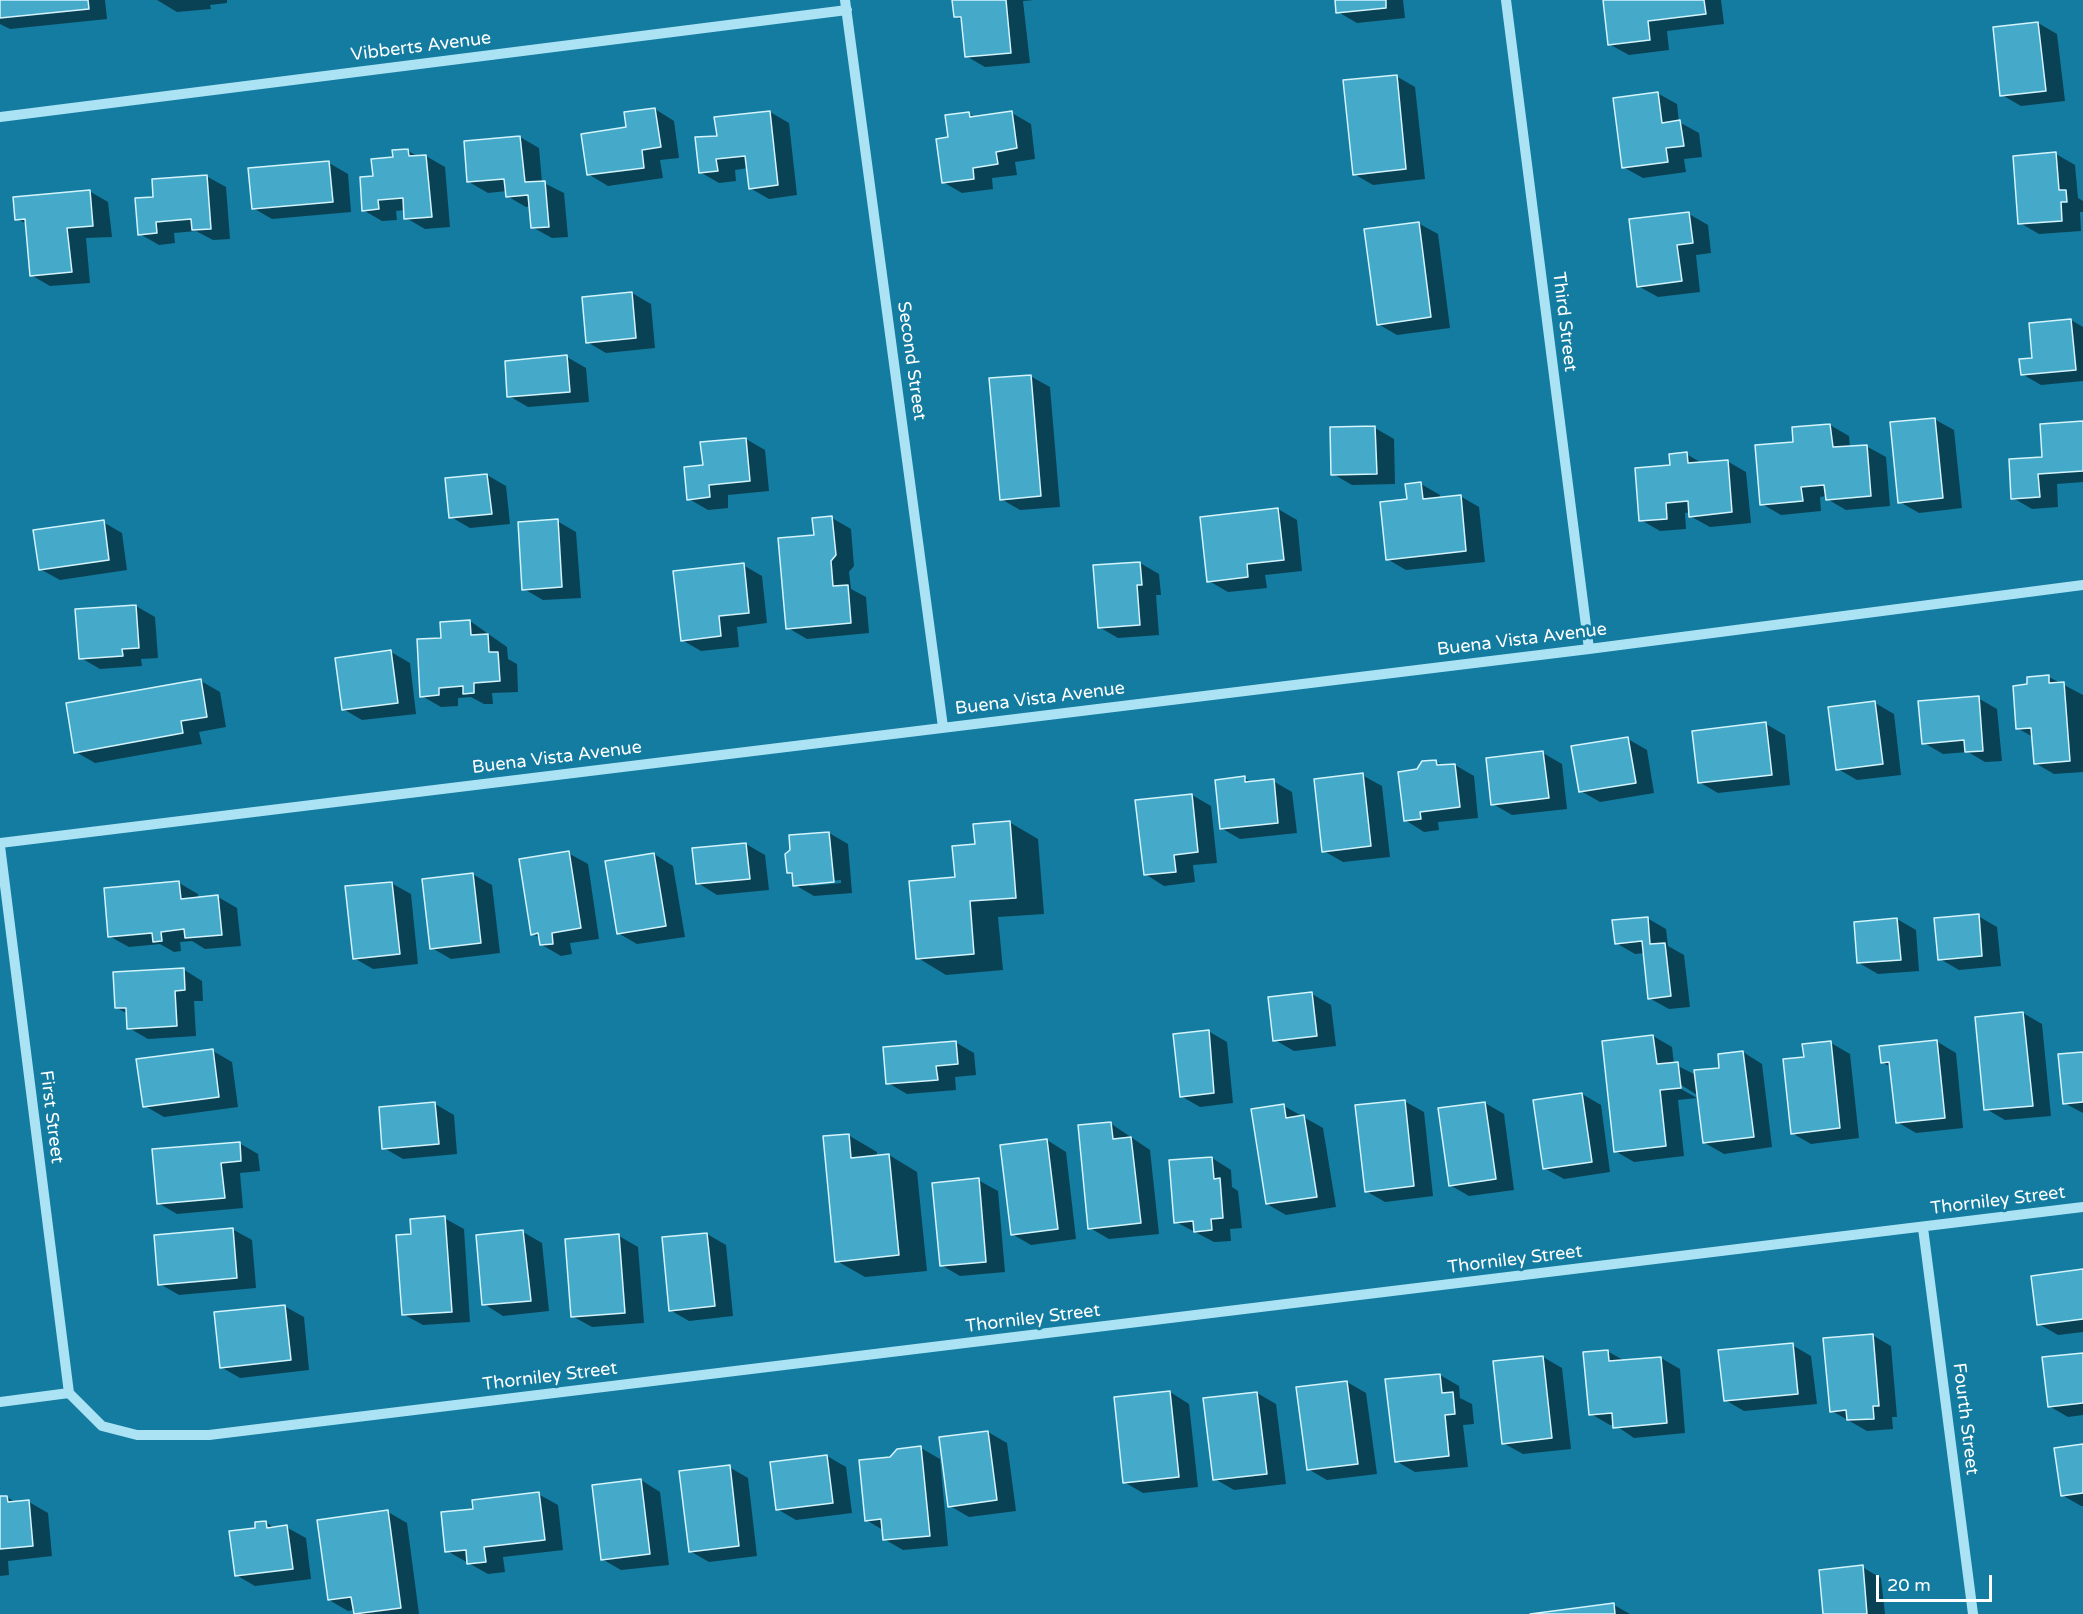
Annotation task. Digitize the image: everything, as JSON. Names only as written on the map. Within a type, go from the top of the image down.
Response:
[{"type":"street","name":"Third Street","points":[[1506,0],[1589,649]]},
{"type":"street","name":"Vibberts Avenue","points":[[0,117],[846,5]]},
{"type":"street","name":"Second Street","points":[[846,5],[943,727]]},
{"type":"street","name":"Buena Vista Avenue","points":[[0,844],[1589,649],[2083,585]]},
{"type":"street","name":"First Street","points":[[0,844],[69,1393]]},
{"type":"street","name":"Thorniley Street","points":[[69,1393],[102,1426],[137,1435],[209,1435],[2083,1207]]},
{"type":"street","name":"Fourth Street","points":[[1923,1228],[1973,1614]]},
{"type":"street","points":[[0,1402],[69,1393]]},
{"type":"building","points":[[0,0],[88,0],[89,9],[0,18]]},
{"type":"building","points":[[952,0],[1006,0],[1011,53],[965,57],[961,17],[954,17]]},
{"type":"building","points":[[1335,0],[1386,0],[1386,8],[1336,13]]},
{"type":"building","points":[[1603,0],[1704,0],[1706,14],[1648,21],[1650,40],[1608,45]]},
{"type":"building","points":[[2038,22],[2046,91],[2000,96],[1993,27]]},
{"type":"building","points":[[1397,75],[1406,169],[1353,175],[1343,80]]},
{"type":"building","points":[[1658,92],[1662,123],[1680,120],[1684,146],[1666,148],[1668,162],[1622,168],[1613,98]]},
{"type":"building","points":[[655,108],[661,147],[642,150],[644,168],[587,175],[581,134],[626,127],[624,112]]},
{"type":"building","points":[[770,111],[778,185],[749,189],[745,156],[716,159],[718,171],[699,173],[695,137],[717,136],[714,117]]},
{"type":"building","points":[[1012,111],[1017,148],[996,152],[998,164],[973,168],[974,179],[942,183],[936,139],[948,137],[945,115],[969,112],[970,117]]},
{"type":"building","points":[[520,136],[525,182],[545,181],[549,227],[531,228],[528,195],[506,197],[504,179],[467,182],[464,141]]},
{"type":"building","points":[[408,149],[409,156],[426,155],[432,217],[404,219],[403,198],[378,200],[379,209],[362,211],[360,177],[373,176],[371,159],[393,157],[392,150]]},
{"type":"building","points":[[2056,152],[2059,190],[2066,190],[2067,202],[2061,202],[2062,221],[2018,224],[2013,156]]},
{"type":"building","points":[[329,161],[333,202],[252,209],[248,168]]},
{"type":"building","points":[[207,175],[211,229],[192,230],[191,219],[156,222],[157,233],[138,235],[135,198],[153,197],[152,179]]},
{"type":"building","points":[[90,190],[93,226],[67,228],[72,272],[30,276],[25,219],[15,220],[13,197]]},
{"type":"building","points":[[1689,212],[1693,243],[1677,245],[1682,281],[1637,287],[1629,219]]},
{"type":"building","points":[[1419,222],[1431,317],[1377,325],[1364,229]]},
{"type":"building","points":[[632,292],[636,338],[586,343],[582,297]]},
{"type":"building","points":[[2071,319],[2076,370],[2021,375],[2019,359],[2032,358],[2029,323]]},
{"type":"building","points":[[567,355],[570,392],[507,397],[505,361]]},
{"type":"building","points":[[1031,375],[1041,496],[1000,500],[989,378]]},
{"type":"building","points":[[1935,418],[1943,498],[1898,503],[1890,422]]},
{"type":"building","points":[[2083,421],[2083,471],[2038,474],[2040,497],[2011,499],[2009,459],[2042,457],[2040,424]]},
{"type":"building","points":[[1830,424],[1833,447],[1867,445],[1871,496],[1826,500],[1824,485],[1801,487],[1803,501],[1760,505],[1755,445],[1793,442],[1792,427]]},
{"type":"building","points":[[1375,426],[1377,474],[1331,475],[1330,427]]},
{"type":"building","points":[[746,438],[750,481],[709,485],[710,497],[687,500],[684,467],[703,465],[700,442]]},
{"type":"building","points":[[1687,452],[1688,463],[1728,460],[1732,512],[1689,517],[1688,501],[1666,503],[1667,519],[1639,521],[1635,468],[1670,465],[1669,454]]},
{"type":"building","points":[[487,474],[492,514],[449,518],[445,478]]},
{"type":"building","points":[[1421,482],[1423,499],[1461,495],[1466,551],[1386,560],[1380,502],[1407,499],[1405,484]]},
{"type":"building","points":[[1278,508],[1284,560],[1247,564],[1248,577],[1207,582],[1200,517]]},
{"type":"building","points":[[832,516],[836,555],[831,561],[833,586],[848,585],[851,623],[786,629],[778,538],[814,535],[812,518]]},
{"type":"building","points":[[558,519],[562,587],[522,590],[518,522]]},
{"type":"building","points":[[104,520],[109,560],[39,570],[33,530]]},
{"type":"building","points":[[1140,562],[1142,585],[1137,585],[1140,625],[1098,628],[1093,565]]},
{"type":"building","points":[[744,563],[749,613],[719,616],[721,636],[681,641],[673,571]]},
{"type":"building","points":[[136,605],[139,648],[122,649],[123,656],[79,659],[75,609]]},
{"type":"building","points":[[470,620],[471,635],[488,634],[489,652],[498,652],[500,681],[474,683],[474,693],[463,694],[463,686],[439,688],[439,695],[420,697],[417,639],[441,638],[440,622]]},
{"type":"building","points":[[391,650],[398,703],[342,710],[335,658]]},
{"type":"building","points":[[2049,675],[2049,683],[2064,682],[2070,761],[2034,764],[2031,728],[2016,729],[2013,686],[2027,684],[2027,677]]},
{"type":"building","points":[[201,679],[207,717],[181,721],[183,733],[74,753],[66,703]]},
{"type":"building","points":[[1979,696],[1983,751],[1965,752],[1964,740],[1922,744],[1918,701]]},
{"type":"building","points":[[1875,701],[1883,764],[1836,770],[1828,707]]},
{"type":"building","points":[[1766,722],[1772,775],[1698,783],[1692,731]]},
{"type":"building","points":[[1628,737],[1636,783],[1579,792],[1571,746]]},
{"type":"building","points":[[1543,751],[1549,798],[1491,805],[1486,758]]},
{"type":"building","points":[[1436,760],[1437,765],[1455,764],[1460,807],[1420,812],[1421,819],[1404,821],[1398,772],[1417,769],[1422,761]]},
{"type":"building","points":[[1363,773],[1371,846],[1322,852],[1314,779]]},
{"type":"building","points":[[1245,776],[1245,782],[1274,779],[1278,823],[1220,829],[1215,780]]},
{"type":"building","points":[[1192,794],[1198,852],[1174,855],[1176,872],[1144,875],[1135,800]]},
{"type":"building","points":[[1010,821],[1016,898],[970,901],[974,954],[916,959],[909,881],[955,877],[952,846],[975,844],[973,824]]},
{"type":"building","points":[[829,832],[834,882],[793,886],[792,873],[787,873],[785,854],[790,850],[789,835]]},
{"type":"building","points":[[746,843],[750,879],[696,884],[692,848]]},
{"type":"building","points":[[569,851],[581,928],[552,933],[553,944],[540,945],[538,933],[531,935],[519,859]]},
{"type":"building","points":[[654,853],[666,926],[617,934],[605,861]]},
{"type":"building","points":[[473,873],[481,943],[430,949],[422,879]]},
{"type":"building","points":[[179,881],[181,899],[218,895],[222,935],[185,938],[184,929],[161,932],[162,941],[153,942],[152,933],[108,937],[104,888]]},
{"type":"building","points":[[392,882],[400,954],[353,959],[345,886]]},
{"type":"building","points":[[1979,914],[1982,956],[1938,960],[1934,918]]},
{"type":"building","points":[[1648,917],[1650,944],[1665,943],[1671,996],[1648,999],[1642,941],[1615,944],[1612,920]]},
{"type":"building","points":[[1897,918],[1901,960],[1857,963],[1854,922]]},
{"type":"building","points":[[184,968],[185,990],[175,991],[177,1026],[127,1029],[126,1008],[115,1008],[113,972]]},
{"type":"building","points":[[1312,992],[1317,1036],[1273,1041],[1268,997]]},
{"type":"building","points":[[2023,1012],[2033,1106],[1984,1110],[1975,1017]]},
{"type":"building","points":[[1209,1030],[1214,1093],[1180,1097],[1173,1034]]},
{"type":"building","points":[[1653,1035],[1657,1064],[1678,1062],[1681,1088],[1660,1090],[1666,1146],[1614,1152],[1602,1041]]},
{"type":"building","points":[[1937,1040],[1945,1118],[1896,1123],[1889,1062],[1881,1063],[1879,1046]]},
{"type":"building","points":[[956,1041],[958,1064],[936,1066],[938,1080],[886,1084],[883,1047]]},
{"type":"building","points":[[1831,1041],[1840,1128],[1791,1134],[1783,1059],[1804,1057],[1802,1044]]},
{"type":"building","points":[[213,1049],[219,1097],[143,1107],[136,1059]]},
{"type":"building","points":[[1743,1051],[1754,1137],[1703,1143],[1694,1070],[1719,1068],[1718,1054]]},
{"type":"building","points":[[2083,1052],[2083,1102],[2063,1104],[2058,1054]]},
{"type":"building","points":[[1582,1093],[1592,1162],[1543,1169],[1533,1100]]},
{"type":"building","points":[[1405,1100],[1414,1186],[1365,1192],[1355,1105]]},
{"type":"building","points":[[435,1102],[439,1144],[382,1149],[379,1107]]},
{"type":"building","points":[[1485,1102],[1496,1179],[1449,1186],[1438,1108]]},
{"type":"building","points":[[1284,1104],[1286,1118],[1304,1115],[1317,1197],[1266,1204],[1251,1109]]},
{"type":"building","points":[[1111,1122],[1113,1139],[1131,1137],[1141,1223],[1088,1229],[1078,1125]]},
{"type":"building","points":[[849,1134],[851,1158],[889,1154],[899,1255],[835,1262],[823,1136]]},
{"type":"building","points":[[1047,1139],[1058,1229],[1011,1235],[1000,1145]]},
{"type":"building","points":[[240,1142],[241,1161],[221,1163],[225,1198],[157,1204],[152,1149]]},
{"type":"building","points":[[1212,1157],[1214,1179],[1220,1178],[1223,1218],[1211,1219],[1212,1230],[1194,1232],[1193,1221],[1174,1223],[1169,1160]]},
{"type":"building","points":[[979,1178],[986,1262],[940,1266],[932,1183]]},
{"type":"building","points":[[445,1216],[452,1312],[402,1315],[396,1235],[411,1234],[410,1219]]},
{"type":"building","points":[[233,1228],[237,1278],[158,1285],[154,1235]]},
{"type":"building","points":[[523,1230],[531,1301],[482,1305],[476,1235]]},
{"type":"building","points":[[707,1233],[715,1306],[669,1311],[662,1237]]},
{"type":"building","points":[[619,1234],[625,1313],[571,1317],[565,1239]]},
{"type":"building","points":[[2083,1269],[2083,1319],[2037,1325],[2031,1276]]},
{"type":"building","points":[[285,1305],[291,1360],[220,1368],[214,1312]]},
{"type":"building","points":[[1873,1334],[1879,1406],[1873,1406],[1874,1419],[1847,1420],[1846,1410],[1830,1412],[1823,1338]]},
{"type":"building","points":[[1793,1343],[1798,1394],[1724,1401],[1718,1350]]},
{"type":"building","points":[[1608,1350],[1609,1361],[1661,1357],[1667,1423],[1613,1428],[1612,1413],[1589,1415],[1583,1352]]},
{"type":"building","points":[[2083,1353],[2083,1403],[2048,1407],[2042,1357]]},
{"type":"building","points":[[1543,1356],[1552,1438],[1502,1444],[1493,1361]]},
{"type":"building","points":[[1440,1374],[1442,1393],[1453,1392],[1455,1414],[1445,1415],[1449,1456],[1395,1462],[1385,1379]]},
{"type":"building","points":[[1347,1381],[1358,1464],[1307,1470],[1296,1387]]},
{"type":"building","points":[[1170,1391],[1179,1477],[1123,1483],[1114,1397]]},
{"type":"building","points":[[1257,1392],[1267,1474],[1213,1480],[1203,1398]]},
{"type":"building","points":[[988,1431],[997,1500],[948,1507],[939,1437]]},
{"type":"building","points":[[2083,1444],[2083,1493],[2061,1496],[2054,1448]]},
{"type":"building","points":[[921,1446],[930,1536],[883,1540],[881,1519],[865,1521],[859,1460],[890,1457],[897,1449]]},
{"type":"building","points":[[827,1455],[833,1503],[776,1510],[770,1462]]},
{"type":"building","points":[[730,1465],[739,1546],[689,1552],[679,1471]]},
{"type":"building","points":[[641,1479],[650,1554],[601,1560],[592,1485]]},
{"type":"building","points":[[539,1492],[545,1540],[484,1547],[486,1562],[467,1564],[466,1550],[445,1552],[441,1512],[473,1509],[472,1500]]},
{"type":"building","points":[[0,1496],[7,1496],[8,1502],[29,1500],[33,1546],[0,1549]]},
{"type":"building","points":[[388,1510],[401,1608],[354,1614],[351,1597],[328,1600],[317,1520]]},
{"type":"building","points":[[266,1521],[267,1528],[287,1525],[293,1569],[235,1576],[229,1531],[255,1528],[255,1522]]},
{"type":"building","points":[[1863,1565],[1867,1614],[1823,1614],[1819,1570]]},
{"type":"building","points":[[1614,1603],[1615,1614],[1530,1614]]}]
